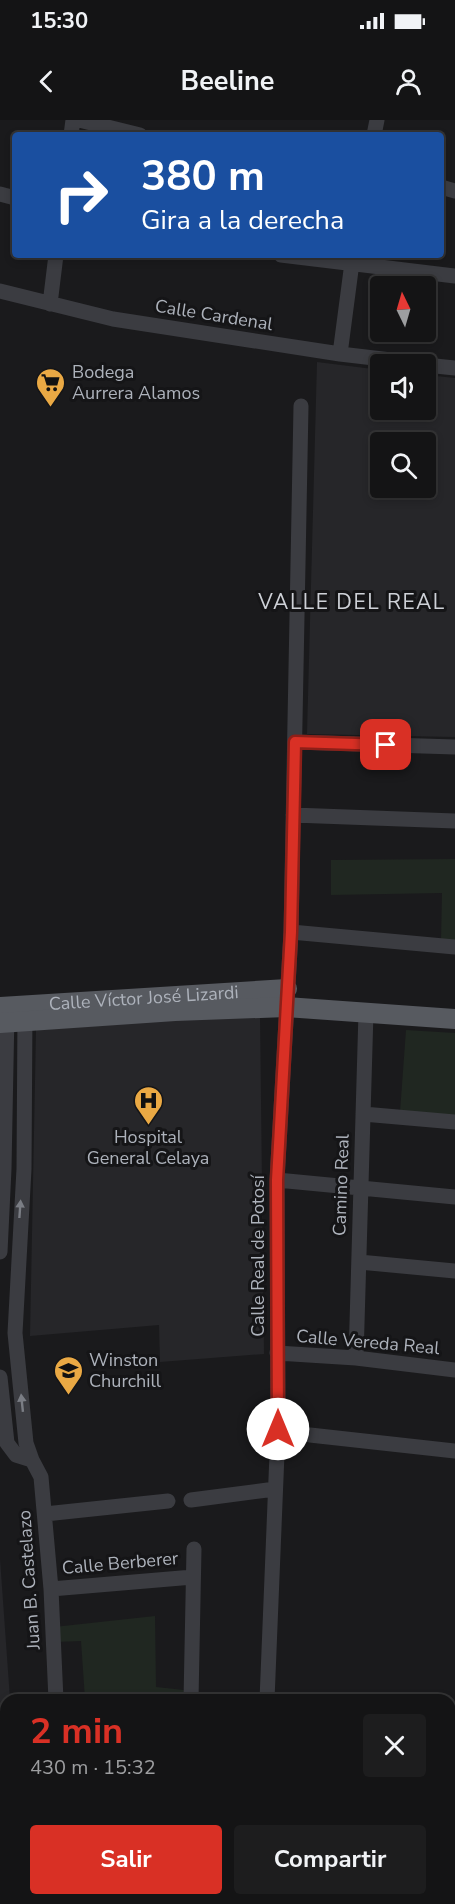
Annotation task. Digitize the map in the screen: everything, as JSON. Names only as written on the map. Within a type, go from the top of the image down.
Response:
[{"type":"main road","name":"Calle Víctor José Lizardi","points":[[11,1014],[175,1011],[287,998],[366,1012],[455,1019]]},
{"type":"street","points":[[79,120],[128,132]]},
{"type":"street","points":[[50,304],[56,258]]},
{"type":"street","points":[[335,258],[455,276]]},
{"type":"street","points":[[340,354],[353,259]]},
{"type":"street","name":"Calle Cardenal","points":[[0,291],[113,319],[370,358]]},
{"type":"street","name":"Calle Cardenal","points":[[436,366],[455,368]]},
{"type":"street","name":"Calle Real de Potosí","points":[[267,1694],[278,1429],[277,1180],[291,932],[301,406]]},
{"type":"street","points":[[295,742],[455,747]]},
{"type":"street","points":[[293,815],[455,821]]},
{"type":"street","points":[[291,932],[455,947]]},
{"type":"street","name":"Camino Real","points":[[356,1358],[366,1012]]},
{"type":"street","points":[[0,1252],[2,1169],[11,1014]]},
{"type":"street","name":"Juan B. Castelazo","points":[[11,1014],[24,1168],[7,1333],[26,1443],[41,1477],[51,1589],[56,1694]]},
{"type":"street","points":[[363,1114],[455,1122]]},
{"type":"street","points":[[2,1169],[24,1168]]},
{"type":"street","points":[[277,1180],[455,1197]]},
{"type":"street","points":[[358,1262],[455,1271]]},
{"type":"street","name":"Calle Vereda Real","points":[[277,1353],[356,1358],[455,1370]]},
{"type":"street","points":[[0,1377],[7,1443],[16,1455],[32,1460]]},
{"type":"street","points":[[278,1429],[310,1435],[455,1451]]},
{"type":"street","points":[[191,1500],[275,1489]]},
{"type":"street","points":[[45,1514],[168,1501]]},
{"type":"street","points":[[191,1694],[194,1549]]},
{"type":"street","name":"Calle Berberer","points":[[51,1589],[193,1577]]},
{"type":"shaded area","points":[[317,362],[370,369],[370,420],[436,420],[436,376],[455,378],[455,737],[307,734]]},
{"type":"shaded area","points":[[455,859],[455,941],[441,940],[442,893],[331,895],[331,860]]},
{"type":"shaded area","name":"Hospital General Celaya","points":[[260,1014],[264,1354],[160,1362],[159,1325],[30,1336],[36,1030]]},
{"type":"shaded area","points":[[406,1030],[455,1033],[455,1116],[400,1112]]},
{"type":"shaded area","points":[[0,1559],[10,1694],[0,1694]]},
{"type":"shaded area","points":[[155,1616],[156,1687],[184,1690],[184,1694],[85,1694],[81,1641],[56,1642],[54,1627]]},
{"type":"place","name":"Bodega Aurrera Alamos","points":[[51,408]]},
{"type":"place","name":"Hospital General Celaya","points":[[148,1126]]},
{"type":"place","name":"Winston Churchill","points":[[68,1396]]},
{"type":"district","name":"VALLE DEL REAL","points":[[352,602]]},
{"type":"route","points":[[278,1429],[277,1180],[291,932],[295,742],[386,745]]}]
